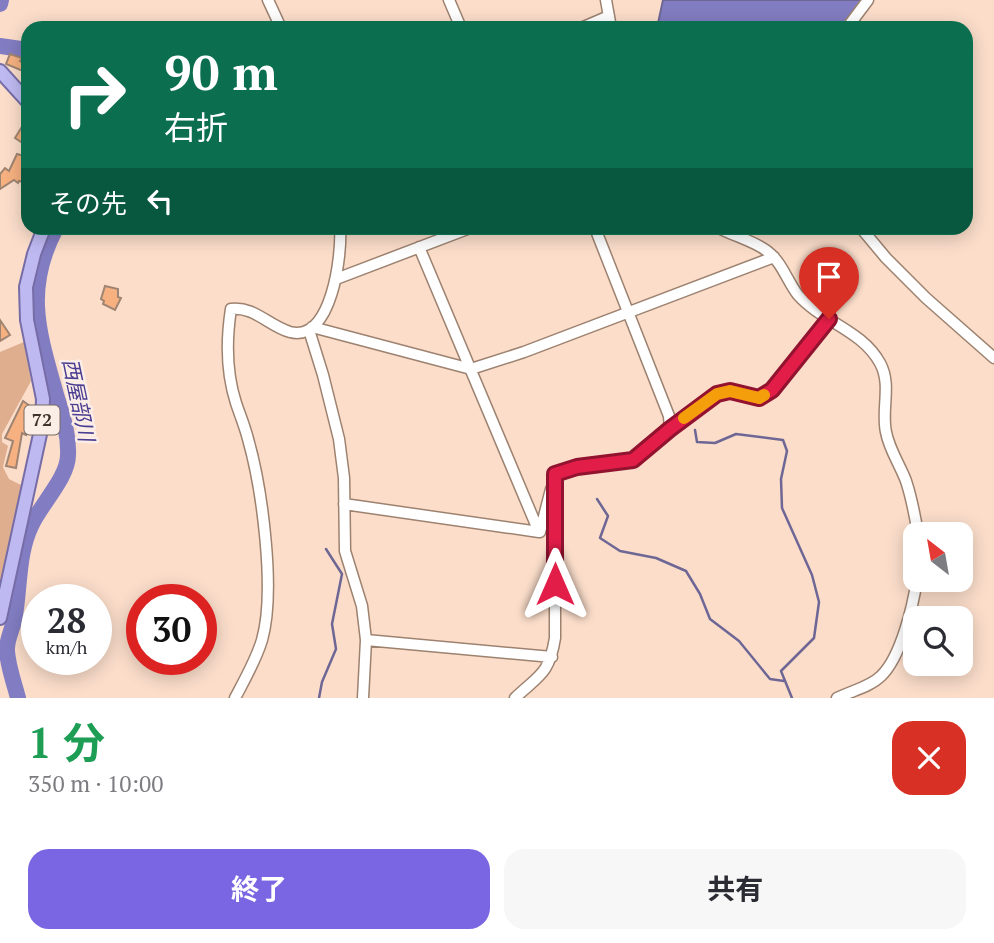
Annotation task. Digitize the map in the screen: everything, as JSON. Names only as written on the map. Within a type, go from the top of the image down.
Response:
[{"type":"main road","points":[[0,71],[21,94]]},
{"type":"main road","name":"72","points":[[1,610],[42,425],[40,381],[27,320],[26,287],[41,235]]},
{"type":"street","points":[[268,0],[278,21]]},
{"type":"street","points":[[449,0],[458,21]]},
{"type":"street","points":[[606,0],[610,21]]},
{"type":"street","points":[[852,21],[868,0]]},
{"type":"street","points":[[597,21],[609,16]]},
{"type":"street","points":[[235,698],[262,639],[267,593],[259,485],[229,376],[227,354],[231,309],[242,307],[294,333],[310,328],[321,318],[331,296],[340,261],[340,235]]},
{"type":"street","points":[[336,279],[451,235]]},
{"type":"street","points":[[598,235],[669,416],[670,429]]},
{"type":"street","points":[[734,235],[764,249],[774,257],[798,295],[862,341],[881,363],[887,386],[884,414],[886,433],[906,481],[916,522]]},
{"type":"street","points":[[867,235],[902,274],[994,358]]},
{"type":"street","points":[[419,247],[539,532]]},
{"type":"street","points":[[310,328],[471,369],[524,352],[774,257]]},
{"type":"street","points":[[555,474],[577,467],[633,460],[717,394],[730,391],[759,398],[772,390],[829,319]]},
{"type":"street","points":[[310,328],[339,439],[345,551],[362,606],[366,640],[363,698]]},
{"type":"street","points":[[539,532],[555,474]]},
{"type":"street","points":[[515,698],[542,676],[552,657],[555,638],[555,474]]},
{"type":"street","points":[[344,504],[539,532]]},
{"type":"street","points":[[837,698],[884,674],[902,640],[915,592]]},
{"type":"street","points":[[366,640],[552,657]]},
{"type":"street","points":[[863,687],[871,698]]},
{"type":"shaded area","points":[[663,0],[865,0],[850,21],[658,21]]},
{"type":"shaded area","points":[[24,342],[31,381],[2,434],[2,442],[8,446],[3,467],[9,479],[21,485],[0,599],[0,352]]},
{"type":"building","points":[[10,54],[21,58],[21,70],[6,64]]},
{"type":"building","points":[[21,128],[21,142],[15,138]]},
{"type":"building","points":[[17,154],[21,155],[21,181],[18,183],[14,180],[0,189],[0,174],[5,168],[9,171]]},
{"type":"building","points":[[105,286],[118,289],[118,297],[121,298],[115,310],[103,304],[101,299]]},
{"type":"building","points":[[0,320],[10,335],[0,341]]},
{"type":"building","points":[[23,401],[30,406],[27,411],[30,418],[26,435],[22,433],[16,468],[6,466],[13,441],[5,438]]},
{"type":"waterway","name":"西屋部川","points":[[0,4],[1,0]]},
{"type":"waterway","name":"西屋部川","points":[[0,46],[21,49]]},
{"type":"waterway","name":"西屋部川","points":[[18,698],[7,646],[14,620],[24,547],[35,518],[63,473],[68,455],[65,426],[37,312],[40,272],[53,235]]},
{"type":"waterway","points":[[695,430],[697,442],[715,443],[736,434],[783,440],[787,451],[781,479],[782,508],[812,575],[819,602],[814,638],[781,671],[792,698]]},
{"type":"waterway","points":[[597,499],[608,516],[600,538],[620,551],[656,558],[686,571],[700,594],[710,619],[739,641],[770,679],[784,681]]},
{"type":"waterway","points":[[319,698],[322,682],[336,649],[332,624],[342,574],[326,549]]},
{"type":"waterway","points":[[3,615],[15,617]]},
{"type":"slow traffic","points":[[684,418],[717,394],[730,391],[759,398],[764,395]]},
{"type":"route","points":[[555,584],[555,474],[577,467],[633,460],[717,394],[730,391],[759,398],[772,390],[829,319]]}]
